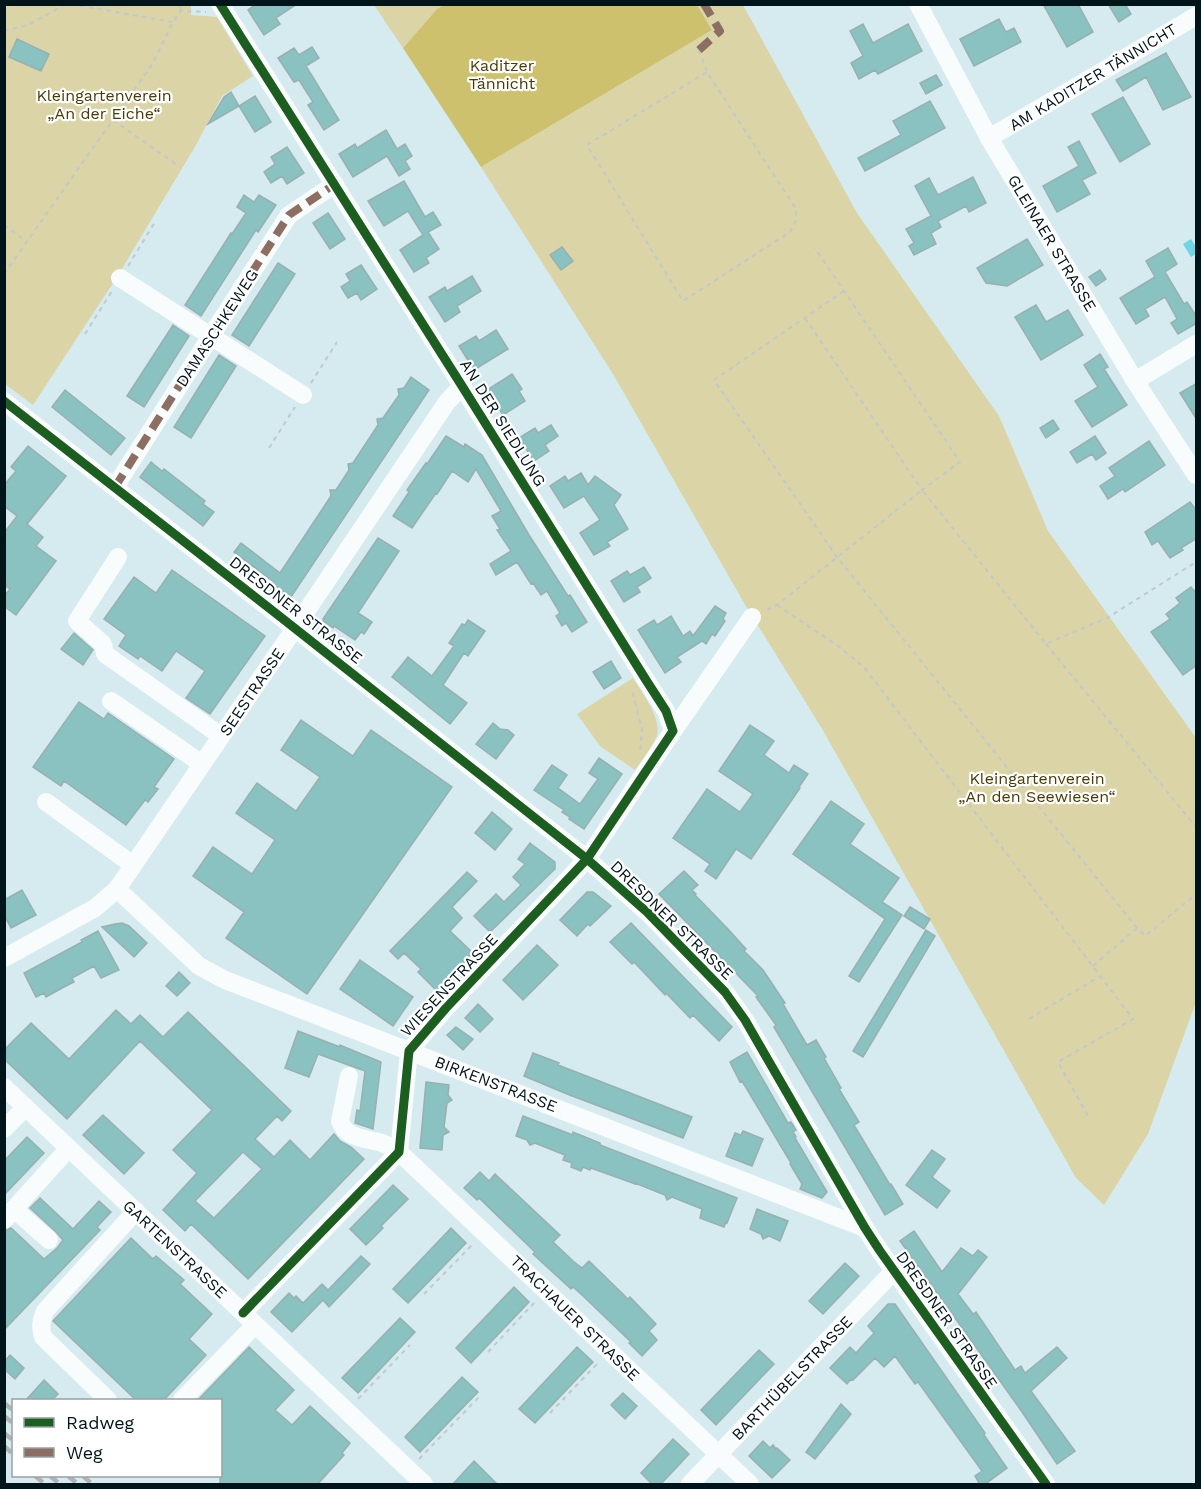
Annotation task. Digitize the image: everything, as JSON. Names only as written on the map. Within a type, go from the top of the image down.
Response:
[{"type":"street","name":"GLEINAER STRASSE","points":[[918,4],[989,138],[1135,381],[1197,475]]},
{"type":"street","name":"AN DER SIEDLUNG","points":[[222,8],[666,711],[673,731]]},
{"type":"street","name":"AM KADITZER TÄNNICHT","points":[[989,138],[1197,16]]},
{"type":"street","name":"DAMASCHKEWEG","points":[[116,487],[289,215],[334,184]]},
{"type":"street","points":[[120,278],[303,394]]},
{"type":"street","points":[[1135,381],[1197,344]]},
{"type":"street","name":"SEESTRASSE","points":[[4,958],[95,908],[117,889],[447,402],[462,386]]},
{"type":"street","name":"DRESDNER STRASSE","points":[[4,401],[587,859],[648,914],[726,992],[746,1020],[865,1228],[1046,1485]]},
{"type":"street","points":[[118,557],[76,621],[103,644],[105,654],[221,736]]},
{"type":"street","points":[[587,859],[752,617]]},
{"type":"street","points":[[111,701],[202,764]]},
{"type":"street","points":[[46,802],[133,866]]},
{"type":"street","name":"WIESENSTRASSE","points":[[399,1152],[409,1051],[446,1008],[587,859]]},
{"type":"street","name":"BIRKENSTRASSE","points":[[117,889],[200,966],[225,981],[865,1228]]},
{"type":"street","points":[[184,1399],[249,1319],[399,1152],[384,1144],[353,1136],[347,1133],[342,1126],[340,1121],[349,1076]]},
{"type":"street","name":"GARTENSTRASSE","points":[[4,1087],[424,1485]]},
{"type":"street","points":[[4,1129],[26,1107]]},
{"type":"street","points":[[49,1240],[9,1215],[69,1148]]},
{"type":"street","name":"TRACHAUER STRASSE","points":[[399,1152],[750,1485]]},
{"type":"street","points":[[106,1399],[43,1338],[41,1320],[45,1311],[136,1211]]},
{"type":"street","name":"BARTHÜBELSTRASSE","points":[[690,1485],[894,1271]]},
{"type":"path","points":[[4,31],[28,25],[66,4]]},
{"type":"path","points":[[71,4],[172,22]]},
{"type":"path","points":[[4,274],[153,63],[172,22],[180,11],[181,4]]},
{"type":"path","points":[[180,11],[222,8]]},
{"type":"path","points":[[699,50],[707,72],[796,209],[796,221],[790,232],[683,301],[587,145],[707,72]]},
{"type":"path","points":[[113,120],[180,167]]},
{"type":"path","points":[[4,225],[27,242]]},
{"type":"path","points":[[752,617],[777,605],[922,489],[960,462],[815,248]]},
{"type":"path","points":[[844,291],[714,380],[837,557],[1137,928],[1145,936],[1197,894]]},
{"type":"path","points":[[805,318],[922,489],[1197,827]]},
{"type":"path","points":[[1046,644],[1107,618],[1197,562]]},
{"type":"path","points":[[777,605],[838,646],[862,666],[1133,1019],[1058,1062],[1088,1116]]},
{"type":"path","points":[[646,680],[633,694],[642,730],[640,760],[648,769]]},
{"type":"path","points":[[1093,966],[1137,928]]},
{"type":"path","points":[[1029,1019],[1100,976]]},
{"type":"path","points":[[424,1294],[484,1232]]},
{"type":"path","points":[[488,1352],[546,1290]]},
{"type":"path","points":[[346,1412],[410,1345]]},
{"type":"path","points":[[550,1413],[609,1351]]},
{"type":"path","points":[[409,1470],[481,1395]]},
{"type":"green space","name":"Kleingartenverein „An der Eiche“","points":[[4,5],[191,5],[191,15],[217,17],[253,76],[222,96],[196,145],[117,277],[33,405],[5,384]]},
{"type":"green space","points":[[374,5],[444,5],[437,9],[403,48]]},
{"type":"green space","name":"Kaditzer Tännicht","points":[[444,5],[697,5],[712,30],[481,167],[403,48],[437,9]]},
{"type":"green space","name":"Kleingartenverein „An den Seewiesen“","points":[[697,5],[743,5],[857,213],[999,416],[1048,531],[1196,738],[1196,1002],[1148,1134],[1104,1205],[1076,1178],[821,727],[747,608],[613,374],[481,167],[712,30]]},
{"type":"green space","points":[[633,678],[651,707],[658,731],[652,746],[635,770],[600,746],[577,714]]},
{"type":"water","points":[[1191,239],[1196,247],[1196,254],[1191,257],[1183,244]]},
{"type":"building","points":[[256,4],[297,4],[276,18],[280,24],[264,35],[248,10]]},
{"type":"building","points":[[1043,4],[1078,4],[1093,32],[1067,47]]},
{"type":"building","points":[[1108,4],[1125,4],[1131,14],[1119,22]]},
{"type":"building","points":[[999,19],[1006,32],[1014,28],[1021,42],[974,66],[960,39]]},
{"type":"building","points":[[863,24],[873,43],[908,24],[922,51],[878,74],[875,70],[859,79],[851,63],[863,56],[850,31]]},
{"type":"building","points":[[17,39],[49,54],[41,71],[9,57]]},
{"type":"building","points":[[312,47],[319,58],[306,66],[339,120],[324,130],[308,105],[313,102],[299,80],[294,82],[278,58],[294,48],[299,55]]},
{"type":"building","points":[[1166,53],[1191,97],[1163,110],[1146,77],[1123,91],[1116,80]]},
{"type":"building","points":[[936,75],[942,85],[926,94],[920,83]]},
{"type":"building","points":[[231,92],[239,106],[208,124],[224,97]]},
{"type":"building","points":[[255,96],[271,122],[255,132],[239,106]]},
{"type":"building","points":[[1123,97],[1150,144],[1120,162],[1092,114]]},
{"type":"building","points":[[930,101],[945,128],[865,171],[858,158],[901,135],[893,121]]},
{"type":"building","points":[[386,130],[397,149],[405,144],[412,156],[405,161],[410,169],[399,176],[387,156],[353,177],[339,154],[355,144],[357,148]]},
{"type":"building","points":[[1079,141],[1096,173],[1082,180],[1090,194],[1057,212],[1043,186],[1079,166],[1068,147]]},
{"type":"building","points":[[287,147],[304,173],[287,184],[282,176],[271,183],[264,172],[275,164],[271,157]]},
{"type":"building","points":[[973,177],[986,203],[969,212],[966,206],[938,221],[941,227],[931,233],[936,244],[914,255],[909,246],[914,243],[906,229],[931,216],[915,186],[929,178],[938,195]]},
{"type":"building","points":[[404,181],[425,217],[433,212],[441,225],[428,232],[439,249],[426,258],[429,263],[414,272],[400,250],[423,235],[408,211],[384,226],[368,201]]},
{"type":"building","points":[[244,195],[254,202],[259,195],[276,205],[258,232],[256,230],[201,316],[185,305],[246,213],[237,207]]},
{"type":"building","points":[[328,213],[345,239],[330,249],[313,223]]},
{"type":"building","points":[[1027,239],[1043,265],[1007,286],[986,283],[977,268]]},
{"type":"building","points":[[562,247],[573,261],[561,270],[550,255]]},
{"type":"building","points":[[1168,248],[1177,264],[1165,272],[1184,304],[1187,302],[1197,317],[1197,323],[1178,334],[1171,323],[1177,319],[1165,297],[1145,309],[1149,316],[1136,324],[1120,298],[1155,277],[1146,261]]},
{"type":"building","points":[[278,263],[295,274],[249,346],[232,335]]},
{"type":"building","points":[[361,265],[377,289],[361,300],[357,293],[348,298],[341,287],[350,281],[346,274]]},
{"type":"building","points":[[1100,270],[1106,279],[1096,286],[1089,277]]},
{"type":"building","points":[[472,276],[481,291],[457,306],[460,312],[445,322],[429,297],[445,287],[447,291]]},
{"type":"building","points":[[1036,305],[1046,322],[1068,310],[1083,335],[1041,360],[1015,317]]},
{"type":"building","points":[[173,325],[189,336],[144,407],[127,396]]},
{"type":"building","points":[[496,330],[508,349],[474,370],[459,346],[476,336],[479,341]]},
{"type":"building","points":[[1100,354],[1108,367],[1104,369],[1127,405],[1092,427],[1075,401],[1098,387],[1084,365]]},
{"type":"building","points":[[219,355],[236,366],[191,438],[174,427]]},
{"type":"building","points":[[512,374],[522,389],[519,391],[525,401],[503,415],[487,390]]},
{"type":"building","points":[[411,377],[429,390],[291,597],[234,552],[241,543],[280,573],[331,496],[330,490],[336,490],[349,470],[348,464],[353,463],[378,425],[377,419],[383,418],[399,395],[398,389],[404,388]]},
{"type":"building","points":[[1197,383],[1197,420],[1180,393]]},
{"type":"building","points":[[65,390],[125,438],[111,455],[52,407]]},
{"type":"building","points":[[1053,420],[1059,429],[1046,438],[1040,428]]},
{"type":"building","points":[[551,425],[558,436],[545,445],[549,451],[534,461],[519,438],[535,428],[538,433]]},
{"type":"building","points":[[446,436],[482,455],[529,535],[587,622],[572,632],[566,623],[562,626],[556,616],[560,613],[547,591],[541,595],[517,562],[496,575],[490,564],[511,551],[497,530],[500,529],[492,516],[501,511],[476,469],[468,482],[452,471],[412,528],[393,516],[409,492],[407,490]]},
{"type":"building","points":[[1095,436],[1106,453],[1096,460],[1092,454],[1077,463],[1070,452]]},
{"type":"building","points":[[1149,441],[1165,465],[1125,492],[1123,489],[1108,499],[1100,486],[1115,476],[1109,468]]},
{"type":"building","points":[[28,446],[66,476],[27,524],[43,537],[36,546],[56,561],[16,615],[4,606],[4,596],[10,589],[4,585],[4,533],[17,516],[4,506],[4,485],[16,471],[11,467]]},
{"type":"building","points":[[151,462],[162,471],[164,469],[205,501],[203,504],[214,512],[203,526],[140,477]]},
{"type":"building","points":[[581,473],[588,485],[595,476],[621,495],[614,505],[628,529],[607,542],[610,546],[594,555],[580,533],[600,520],[584,496],[564,508],[550,486],[565,476],[568,481]]},
{"type":"building","points":[[1190,502],[1197,511],[1197,538],[1170,558],[1158,541],[1152,545],[1145,532]]},
{"type":"building","points":[[378,538],[399,551],[358,613],[372,622],[364,634],[361,632],[355,640],[334,626],[333,628],[323,619]]},
{"type":"building","points":[[644,567],[651,578],[637,587],[640,592],[624,602],[611,581],[627,571],[630,575]]},
{"type":"building","points":[[172,570],[265,636],[210,714],[186,698],[205,671],[176,651],[162,671],[140,656],[138,659],[119,646],[126,635],[104,619],[134,577],[156,593]]},
{"type":"building","points":[[1191,587],[1197,594],[1197,665],[1183,675],[1151,632],[1170,619],[1166,614],[1180,603],[1176,598]]},
{"type":"building","points":[[715,606],[726,613],[723,619],[725,621],[715,636],[712,634],[706,644],[702,641],[677,657],[681,662],[665,673],[638,630],[654,620],[657,625],[671,616],[683,636],[690,631],[693,636]]},
{"type":"building","points":[[468,620],[485,631],[468,656],[464,653],[443,685],[467,703],[450,724],[392,677],[408,657],[432,676],[454,646],[449,643],[462,624],[465,625]]},
{"type":"building","points":[[74,633],[93,650],[83,665],[61,649]]},
{"type":"building","points":[[611,661],[621,678],[604,689],[593,672]]},
{"type":"building","points":[[79,702],[104,719],[108,713],[174,759],[154,787],[158,789],[148,802],[145,800],[126,825],[64,781],[61,786],[33,767]]},
{"type":"building","points":[[301,720],[353,756],[371,730],[452,787],[307,994],[226,938],[244,912],[193,876],[213,847],[252,874],[275,840],[236,813],[257,783],[296,811],[320,777],[281,750]]},
{"type":"building","points":[[493,723],[514,735],[496,759],[476,744]]},
{"type":"building","points":[[750,725],[774,741],[764,755],[789,773],[794,765],[808,774],[751,859],[736,849],[716,879],[705,871],[710,864],[673,838],[707,789],[740,812],[753,794],[719,771]]},
{"type":"building","points":[[599,758],[622,774],[584,829],[569,819],[570,817],[562,812],[564,810],[534,790],[552,765],[567,775],[558,788],[580,804],[598,779],[589,773]]},
{"type":"building","points":[[831,801],[864,824],[850,844],[899,878],[882,902],[902,915],[859,982],[849,976],[885,919],[793,854]]},
{"type":"building","points":[[492,812],[512,829],[495,850],[475,833]]},
{"type":"building","points":[[530,843],[555,862],[555,869],[490,932],[474,916],[496,894],[504,902],[521,885],[513,877],[525,864],[518,859]]},
{"type":"building","points":[[684,871],[698,885],[692,890],[695,895],[763,970],[785,1003],[783,1004],[807,1045],[816,1040],[841,1088],[839,1089],[859,1122],[854,1125],[903,1204],[885,1215],[774,1027],[776,1025],[756,997],[758,996],[659,894]]},
{"type":"building","points":[[467,872],[477,881],[452,907],[462,918],[450,931],[473,953],[437,991],[418,972],[421,969],[404,953],[398,959],[390,951]]},
{"type":"building","points":[[22,890],[36,915],[11,928],[4,915],[4,900]]},
{"type":"building","points":[[587,892],[593,892],[611,906],[577,936],[560,920]]},
{"type":"building","points":[[910,907],[930,919],[924,929],[904,916]]},
{"type":"building","points":[[122,923],[129,926],[147,943],[134,957],[102,927]]},
{"type":"building","points":[[631,923],[732,1027],[719,1041],[693,1015],[690,1018],[634,962],[632,964],[610,942]]},
{"type":"building","points":[[926,930],[935,936],[863,1057],[853,1051]]},
{"type":"building","points":[[98,931],[119,970],[101,978],[94,966],[72,978],[74,982],[46,997],[44,993],[36,997],[24,973]]},
{"type":"building","points":[[537,945],[558,965],[523,1000],[503,980]]},
{"type":"building","points":[[360,960],[413,997],[393,1026],[340,989]]},
{"type":"building","points":[[179,972],[190,983],[177,996],[166,986]]},
{"type":"building","points":[[478,1004],[493,1019],[480,1032],[465,1018]]},
{"type":"building","points":[[116,1010],[131,1024],[140,1015],[163,1037],[188,1012],[291,1111],[282,1121],[277,1116],[255,1139],[274,1157],[290,1140],[310,1160],[334,1134],[364,1159],[248,1279],[191,1224],[185,1231],[163,1210],[197,1173],[173,1150],[212,1110],[140,1041],[67,1119],[4,1059],[4,1050],[31,1023],[69,1059]],"holes":[[[243,1152],[262,1169],[214,1218],[195,1201]]]},
{"type":"building","points":[[456,1027],[473,1039],[463,1050],[447,1035]]},
{"type":"building","points":[[298,1031],[381,1062],[373,1129],[355,1123],[357,1110],[360,1111],[365,1071],[318,1054],[309,1077],[285,1068]]},
{"type":"building","points":[[747,1052],[788,1123],[791,1122],[796,1130],[793,1132],[795,1138],[827,1192],[822,1198],[800,1189],[802,1184],[791,1163],[742,1081],[740,1082],[730,1062]]},
{"type":"building","points":[[533,1053],[692,1117],[683,1138],[524,1076]]},
{"type":"building","points":[[426,1082],[449,1085],[448,1095],[452,1100],[447,1103],[444,1127],[449,1132],[443,1135],[442,1150],[420,1148]]},
{"type":"building","points":[[103,1115],[144,1153],[124,1174],[83,1135]]},
{"type":"building","points":[[523,1116],[573,1135],[573,1132],[600,1143],[600,1145],[737,1198],[727,1223],[724,1227],[700,1218],[702,1209],[672,1197],[667,1200],[665,1195],[635,1183],[591,1168],[590,1170],[583,1167],[581,1171],[571,1167],[572,1163],[563,1160],[565,1155],[535,1143],[530,1145],[527,1140],[516,1136]]},
{"type":"building","points":[[743,1131],[763,1139],[752,1166],[726,1156],[735,1133],[741,1135]]},
{"type":"building","points":[[27,1137],[44,1153],[4,1195],[4,1161]]},
{"type":"building","points":[[932,1150],[945,1159],[932,1177],[950,1191],[937,1208],[906,1185]]},
{"type":"building","points":[[480,1172],[489,1181],[495,1174],[560,1235],[553,1242],[573,1261],[582,1268],[589,1261],[628,1299],[630,1297],[656,1324],[649,1331],[657,1340],[642,1356],[629,1343],[631,1342],[582,1295],[573,1287],[571,1289],[533,1254],[535,1252],[479,1198],[477,1200],[464,1188]]},
{"type":"building","points":[[393,1185],[408,1199],[366,1245],[350,1229]]},
{"type":"building","points":[[40,1198],[73,1229],[99,1201],[111,1212],[97,1227],[100,1230],[4,1330],[4,1231],[11,1228],[44,1259],[63,1240],[30,1208]]},
{"type":"building","points":[[757,1209],[788,1221],[780,1241],[769,1236],[763,1239],[761,1234],[750,1229]]},
{"type":"building","points":[[451,1228],[466,1243],[408,1303],[393,1289]]},
{"type":"building","points":[[914,1231],[942,1272],[961,1248],[973,1256],[978,1250],[987,1257],[958,1294],[973,1314],[976,1312],[1015,1370],[1021,1366],[1025,1373],[1057,1347],[1067,1358],[1031,1391],[1075,1451],[1057,1464],[900,1241]]},
{"type":"building","points":[[131,1238],[153,1259],[156,1256],[184,1280],[180,1284],[212,1314],[189,1339],[206,1355],[165,1399],[135,1399],[53,1321]]},
{"type":"building","points":[[361,1256],[370,1264],[329,1307],[323,1300],[292,1332],[271,1312],[289,1293],[303,1303],[322,1284],[328,1290]]},
{"type":"building","points":[[845,1263],[859,1276],[823,1314],[809,1301]]},
{"type":"building","points":[[514,1287],[529,1302],[471,1363],[456,1348]]},
{"type":"building","points":[[888,1304],[895,1304],[1007,1468],[984,1485],[980,1485],[975,1476],[982,1471],[918,1382],[915,1384],[895,1356],[884,1367],[875,1358],[847,1384],[830,1368],[850,1347],[856,1353],[874,1333],[868,1326]]},
{"type":"building","points":[[400,1318],[415,1332],[358,1393],[342,1378]]},
{"type":"building","points":[[249,1347],[294,1390],[275,1410],[292,1425],[310,1406],[350,1443],[342,1453],[344,1455],[317,1485],[220,1485],[220,1477],[222,1477],[222,1399],[199,1399]]},
{"type":"building","points":[[577,1347],[593,1362],[535,1423],[519,1409]]},
{"type":"building","points":[[759,1350],[774,1364],[716,1425],[701,1410]]},
{"type":"building","points":[[10,1355],[24,1368],[15,1379],[4,1369],[4,1362]]},
{"type":"building","points":[[462,1377],[478,1392],[420,1452],[405,1437]]},
{"type":"building","points":[[44,1380],[58,1394],[53,1399],[27,1399]]},
{"type":"building","points":[[623,1393],[637,1406],[625,1419],[611,1405]]},
{"type":"building","points":[[841,1404],[851,1414],[815,1459],[806,1452]]},
{"type":"building","points":[[673,1439],[689,1454],[660,1485],[653,1485],[641,1473]]},
{"type":"building","points":[[763,1441],[770,1448],[773,1445],[790,1460],[772,1478],[749,1456]]},
{"type":"building","points":[[474,1461],[498,1485],[452,1485]]},
{"type":"railway","points":[[4,1403],[12,1409]]},
{"type":"railway","points":[[4,1416],[12,1422]]},
{"type":"railway","points":[[4,1433],[12,1439]]},
{"type":"railway","points":[[4,1446],[12,1453]]},
{"type":"railway","points":[[36,1477],[45,1484]]},
{"type":"railway","points":[[51,1477],[60,1484]]},
{"type":"railway","points":[[69,1477],[78,1484]]},
{"type":"railway","points":[[84,1477],[92,1484]]},
{"type":"marked path","points":[[699,50],[720,31],[704,4]]},
{"type":"marked path","points":[[115,487],[289,215],[335,184]]},
{"type":"cycle path","points":[[220,4],[666,711],[673,731],[587,859],[446,1008],[409,1051],[399,1152],[243,1313]]},
{"type":"cycle path","points":[[4,401],[587,859],[648,913],[725,992],[745,1020],[880,1251],[1046,1484]]}]
